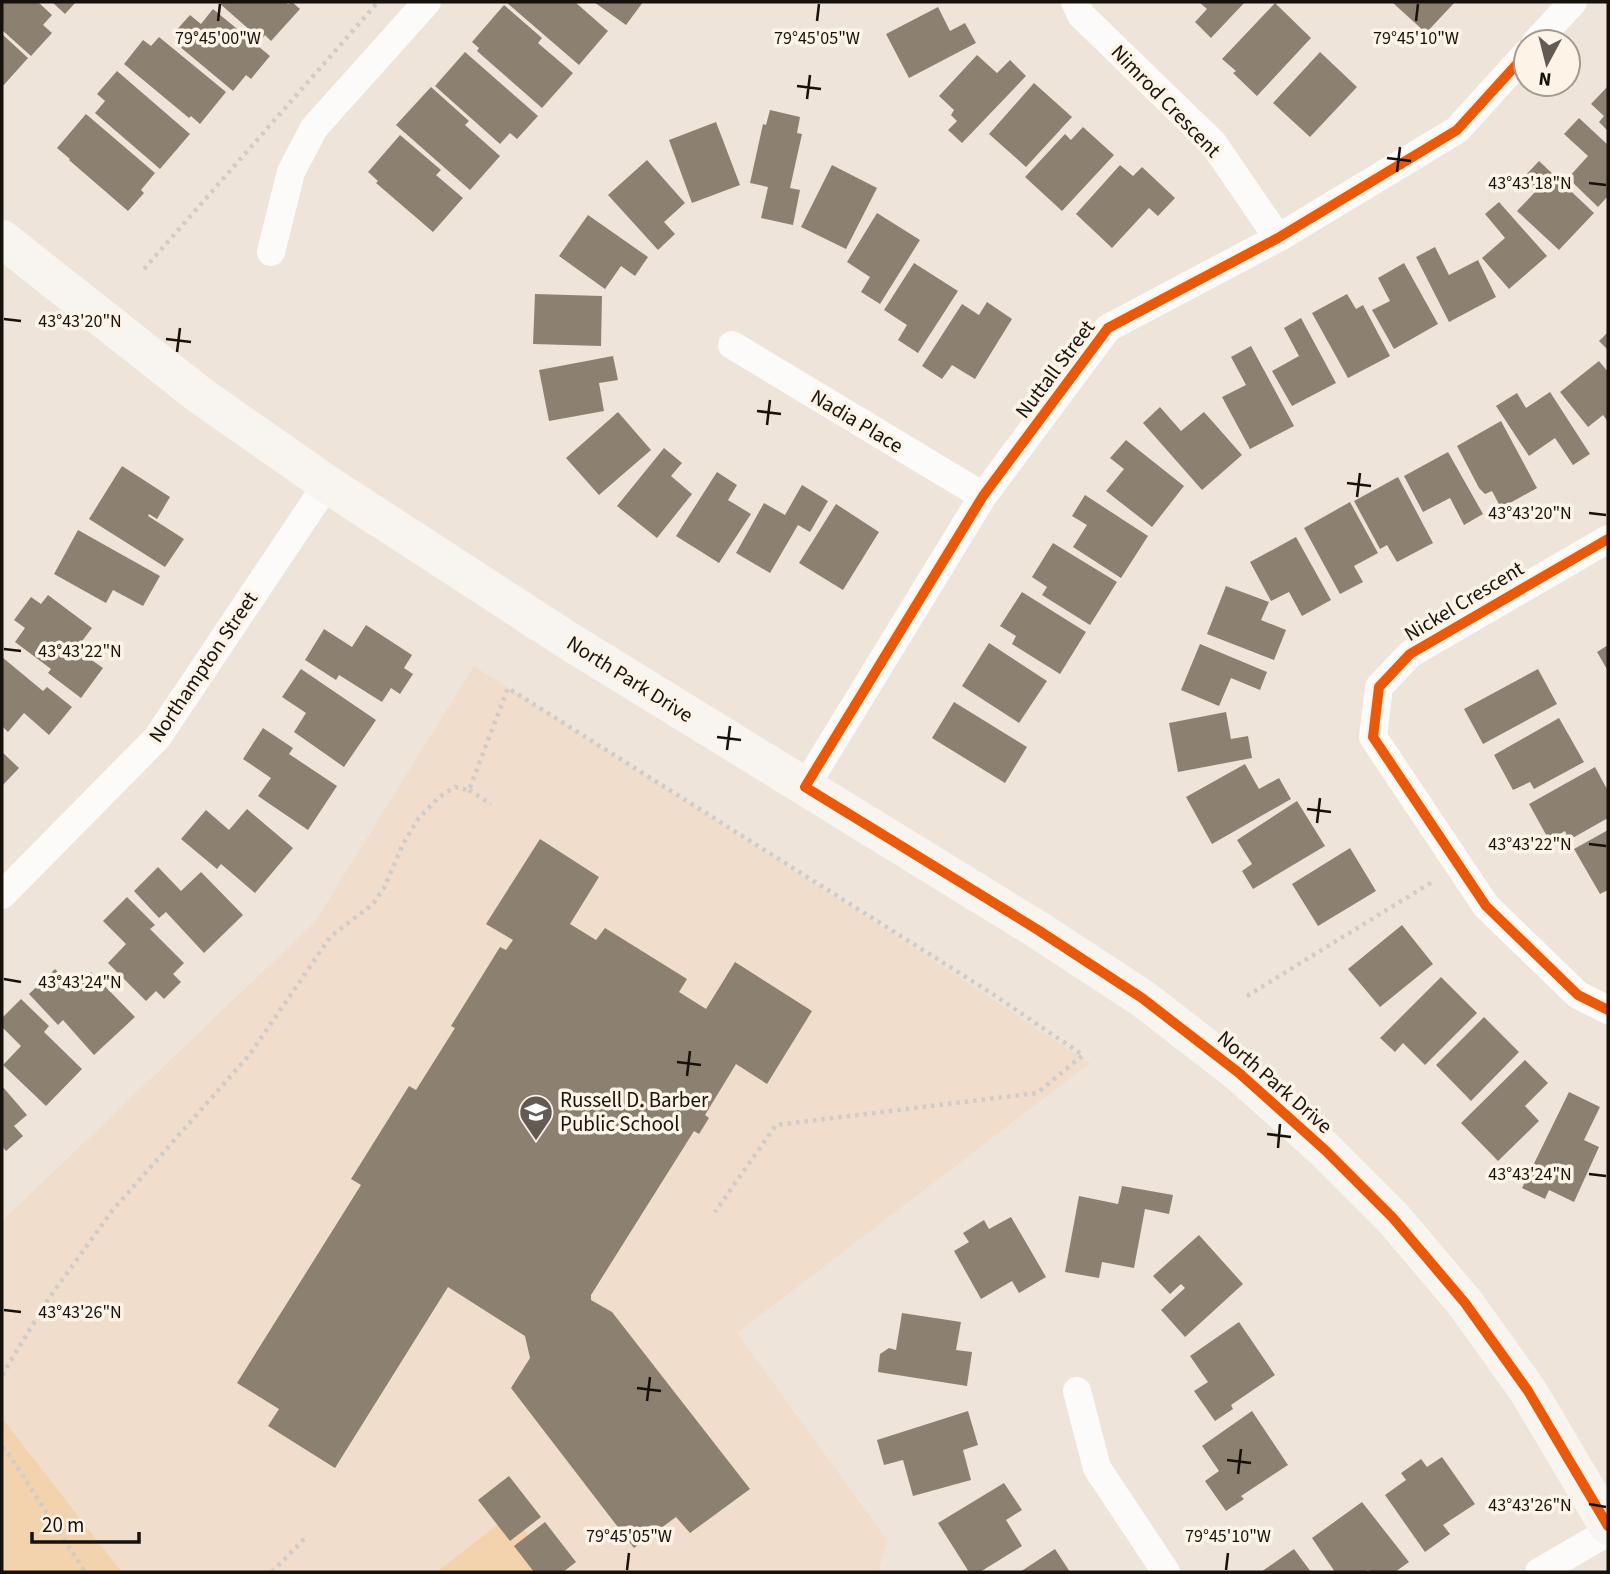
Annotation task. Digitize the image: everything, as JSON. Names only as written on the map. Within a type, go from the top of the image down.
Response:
[{"type":"main road","name":"North Park Drive","points":[[2,239],[201,396],[327,484],[567,640],[1038,930],[1142,998],[1239,1073],[1325,1150],[1393,1218],[1465,1303],[1528,1391],[1608,1525]]},
{"type":"street","points":[[271,252],[291,172],[314,128],[427,2]]},
{"type":"street","name":"Nimrod Crescent","points":[[1075,2],[1081,15],[1213,143],[1278,238]]},
{"type":"street","points":[[1549,28],[1573,2]]},
{"type":"street","name":"Nuttall Street","points":[[805,787],[983,496],[1108,328],[1278,238],[1457,130],[1512,69]]},
{"type":"street","name":"Nadia Place","points":[[732,345],[983,496]]},
{"type":"street","name":"Northampton Street","points":[[2,895],[157,738],[327,484]]},
{"type":"street","name":"Nickel Crescent","points":[[1608,539],[1410,654],[1379,687],[1373,737],[1486,906],[1578,995],[1608,1010]]},
{"type":"street","points":[[1077,1391],[1097,1468],[1166,1572]]},
{"type":"street","points":[[1539,1572],[1608,1532]]},
{"type":"path","points":[[144,269],[378,2]]},
{"type":"path","points":[[469,790],[508,688],[991,993],[1083,1055],[1037,1093],[776,1125],[715,1212]]},
{"type":"path","points":[[2,1375],[49,1298],[112,1211],[250,1054],[331,936],[373,904],[384,888],[418,819],[439,796],[454,787],[469,790],[491,804]]},
{"type":"path","points":[[1247,996],[1459,865]]},
{"type":"path","points":[[2,1447],[85,1572]]},
{"type":"path","points":[[272,1572],[305,1538]]},
{"type":"shaded area","name":"Russell D. Barber Public School","points":[[474,666],[1090,1063],[737,1333],[887,1540],[878,1572],[122,1572],[2,1418],[2,1221],[315,922]]},
{"type":"shaded area","points":[[2,1418],[117,1566],[122,1572],[2,1572]]},
{"type":"shaded area","points":[[511,1514],[558,1572],[437,1572]]},
{"type":"building","points":[[2,2],[38,2],[52,15],[43,25],[52,33],[31,56],[2,30]]},
{"type":"building","points":[[52,2],[76,2],[65,14]]},
{"type":"building","points":[[218,2],[292,2],[300,9],[271,41],[265,35],[261,40]]},
{"type":"building","points":[[506,2],[575,2],[608,31],[579,65]]},
{"type":"building","points":[[594,2],[643,2],[626,25]]},
{"type":"building","points":[[1199,2],[1245,2],[1211,38],[1195,22],[1207,9]]},
{"type":"building","points":[[1392,2],[1455,2],[1426,33]]},
{"type":"building","points":[[1275,3],[1311,38],[1257,96],[1222,59]]},
{"type":"building","points":[[504,5],[542,38],[538,43],[573,73],[542,108],[477,51],[479,48],[472,42]]},
{"type":"building","points":[[938,7],[950,31],[965,23],[976,43],[909,78],[886,34]]},
{"type":"building","points":[[213,9],[270,56],[251,79],[246,75],[233,91],[179,46],[182,42],[173,34],[190,15],[201,24]]},
{"type":"building","points":[[2,34],[28,58],[2,87]]},
{"type":"building","points":[[159,37],[226,92],[200,124],[191,116],[189,118],[124,64],[143,40],[151,46]]},
{"type":"building","points":[[465,52],[538,116],[517,139],[510,133],[500,144],[435,86]]},
{"type":"building","points":[[1320,52],[1357,87],[1310,137],[1273,103]]},
{"type":"building","points":[[977,55],[997,73],[1010,60],[1026,76],[962,143],[948,130],[957,121],[951,115],[954,110],[939,96]]},
{"type":"building","points":[[117,71],[190,134],[160,169],[95,113],[105,101],[97,94]]},
{"type":"building","points":[[1034,83],[1072,117],[1026,167],[989,134]]},
{"type":"building","points":[[1608,86],[1608,131],[1599,122],[1604,116],[1591,104]]},
{"type":"building","points":[[431,87],[469,121],[465,125],[500,156],[470,190],[396,125]]},
{"type":"building","points":[[770,110],[800,117],[797,133],[802,134],[790,188],[800,190],[793,225],[761,218],[768,187],[750,183],[763,124],[766,125]]},
{"type":"building","points":[[86,114],[155,173],[141,190],[144,193],[128,211],[57,148]]},
{"type":"building","points":[[1579,118],[1608,145],[1608,196],[1598,207],[1568,178],[1588,156],[1564,134]]},
{"type":"building","points":[[716,122],[740,185],[692,203],[669,140]]},
{"type":"building","points":[[1083,127],[1114,155],[1062,211],[1025,177],[1065,134],[1071,140]]},
{"type":"building","points":[[400,135],[441,170],[436,175],[463,198],[433,232],[376,183],[378,181],[368,172]]},
{"type":"building","points":[[647,160],[685,203],[664,222],[675,234],[658,250],[608,195]]},
{"type":"building","points":[[1539,161],[1594,213],[1559,250],[1517,211],[1536,191],[1523,178]]},
{"type":"building","points":[[832,165],[877,188],[846,249],[801,227]]},
{"type":"building","points":[[1120,165],[1133,176],[1142,167],[1175,198],[1158,216],[1149,208],[1112,248],[1076,214]]},
{"type":"building","points":[[1499,202],[1547,256],[1509,289],[1482,258],[1505,238],[1485,214]]},
{"type":"building","points":[[877,213],[920,240],[880,304],[861,292],[870,277],[847,262]]},
{"type":"building","points":[[588,215],[648,257],[635,276],[621,266],[605,289],[559,256]]},
{"type":"building","points":[[1435,247],[1449,275],[1478,260],[1496,297],[1449,322],[1416,257]]},
{"type":"building","points":[[914,263],[958,291],[918,353],[898,340],[907,325],[884,310]]},
{"type":"building","points":[[1404,263],[1438,324],[1394,349],[1372,310],[1390,301],[1378,278]]},
{"type":"building","points":[[535,294],[602,296],[601,346],[533,344]]},
{"type":"building","points":[[1347,294],[1356,309],[1363,305],[1390,356],[1348,378],[1312,313]]},
{"type":"building","points":[[987,302],[1012,319],[975,379],[952,365],[942,379],[922,366],[962,304],[979,315]]},
{"type":"building","points":[[1301,318],[1336,383],[1292,406],[1272,371],[1299,356],[1284,328]]},
{"type":"building","points":[[1608,332],[1608,350],[1599,341]]},
{"type":"building","points":[[1251,346],[1294,426],[1250,449],[1222,397],[1246,385],[1231,357]]},
{"type":"building","points":[[613,356],[618,380],[599,383],[604,411],[549,421],[539,370]]},
{"type":"building","points":[[1599,361],[1608,372],[1608,422],[1603,415],[1588,427],[1560,392]]},
{"type":"building","points":[[1550,392],[1590,454],[1573,465],[1555,438],[1529,456],[1496,406],[1517,393],[1526,408]]},
{"type":"building","points":[[1160,407],[1181,431],[1204,412],[1242,455],[1202,490],[1143,423]]},
{"type":"building","points":[[618,412],[651,450],[599,495],[566,458]]},
{"type":"building","points":[[1501,421],[1537,488],[1501,508],[1492,491],[1485,494],[1479,488],[1457,446]]},
{"type":"building","points":[[1126,440],[1184,486],[1152,527],[1106,491],[1124,469],[1110,458]]},
{"type":"building","points":[[664,448],[682,463],[671,476],[692,494],[657,538],[617,506]]},
{"type":"building","points":[[1448,452],[1483,514],[1464,525],[1450,498],[1423,512],[1404,476]]},
{"type":"building","points":[[122,466],[170,497],[157,519],[149,514],[148,516],[184,539],[165,567],[89,519]]},
{"type":"building","points":[[717,472],[737,485],[728,500],[751,514],[719,563],[676,536]]},
{"type":"building","points":[[1398,477],[1433,543],[1397,562],[1387,545],[1380,549],[1354,501]]},
{"type":"building","points":[[802,485],[828,501],[810,532],[798,525],[770,573],[736,553],[764,503],[785,515]]},
{"type":"building","points":[[1085,495],[1148,536],[1121,578],[1073,547],[1087,525],[1072,516]]},
{"type":"building","points":[[1350,502],[1378,553],[1354,566],[1363,582],[1340,594],[1304,528]]},
{"type":"building","points":[[836,504],[879,532],[843,590],[799,563]]},
{"type":"building","points":[[78,530],[160,576],[143,606],[113,590],[106,603],[54,574]]},
{"type":"building","points":[[1296,537],[1331,600],[1302,616],[1289,592],[1271,601],[1250,562]]},
{"type":"building","points":[[1053,543],[1117,582],[1090,625],[1042,595],[1047,587],[1032,577]]},
{"type":"building","points":[[1226,586],[1269,602],[1261,620],[1286,630],[1274,660],[1207,634]]},
{"type":"building","points":[[1022,592],[1086,632],[1060,674],[1012,644],[1016,636],[1000,626]]},
{"type":"building","points":[[48,595],[92,628],[76,649],[103,668],[81,698],[48,673],[51,669],[15,642],[25,628],[14,620],[31,597],[41,604]]},
{"type":"building","points":[[366,625],[412,655],[404,668],[413,674],[400,694],[391,688],[382,702],[339,675],[336,680],[305,660],[324,629],[352,647]]},
{"type":"building","points":[[989,643],[1047,681],[1019,723],[962,686]]},
{"type":"building","points":[[1200,644],[1267,672],[1260,690],[1231,678],[1219,706],[1181,690]]},
{"type":"building","points":[[1608,645],[1608,671],[1597,652]]},
{"type":"building","points":[[2,657],[43,691],[47,687],[72,707],[49,735],[24,713],[8,732],[2,726]]},
{"type":"building","points":[[301,669],[376,720],[344,767],[294,732],[306,713],[282,697]]},
{"type":"building","points":[[1538,669],[1557,704],[1483,744],[1464,709]]},
{"type":"building","points":[[954,702],[1027,747],[1005,783],[932,738]]},
{"type":"building","points":[[1226,712],[1231,739],[1248,736],[1252,758],[1178,772],[1169,723]]},
{"type":"building","points":[[1559,718],[1584,762],[1534,789],[1530,782],[1513,790],[1494,755]]},
{"type":"building","points":[[263,728],[293,748],[289,754],[337,786],[308,830],[258,796],[271,778],[243,759]]},
{"type":"building","points":[[2,752],[19,768],[2,786]]},
{"type":"building","points":[[1245,764],[1259,789],[1279,778],[1291,799],[1212,844],[1186,797]]},
{"type":"building","points":[[1595,767],[1608,791],[1608,818],[1569,840],[1565,831],[1549,840],[1529,804]]},
{"type":"building","points":[[1297,801],[1325,846],[1253,889],[1242,871],[1252,864],[1237,840]]},
{"type":"building","points":[[247,809],[293,848],[255,893],[221,864],[217,869],[181,839],[206,810],[229,830]]},
{"type":"building","points":[[1608,830],[1608,890],[1600,894],[1574,849]]},
{"type":"building","points":[[540,839],[599,877],[570,924],[596,940],[605,928],[687,979],[679,992],[706,1009],[735,962],[812,1011],[767,1084],[736,1064],[705,1115],[709,1118],[699,1134],[694,1131],[591,1295],[591,1300],[612,1312],[750,1489],[690,1533],[676,1517],[634,1548],[511,1388],[530,1358],[525,1336],[448,1287],[335,1468],[268,1426],[279,1409],[237,1383],[361,1185],[351,1179],[409,1086],[416,1090],[455,1028],[451,1026],[500,947],[506,950],[513,940],[486,924]]},
{"type":"building","points":[[1350,848],[1376,891],[1318,926],[1292,884]]},
{"type":"building","points":[[158,867],[181,891],[201,872],[243,915],[204,953],[166,912],[159,918],[134,891]]},
{"type":"building","points":[[127,897],[155,925],[150,929],[184,963],[173,974],[181,982],[164,999],[156,991],[146,1001],[108,963],[126,944],[103,921]]},
{"type":"building","points":[[1402,925],[1433,964],[1380,1007],[1348,969]]},
{"type":"building","points":[[55,969],[73,989],[91,972],[135,1017],[94,1055],[63,1020],[58,1025],[29,994]]},
{"type":"building","points":[[1441,977],[1477,1013],[1425,1065],[1403,1043],[1395,1052],[1380,1038]]},
{"type":"building","points":[[21,999],[49,1026],[44,1032],[82,1069],[46,1106],[3,1065],[21,1046],[2,1027],[2,1018]]},
{"type":"building","points":[[1484,1017],[1519,1052],[1471,1101],[1436,1065]]},
{"type":"building","points":[[1525,1060],[1548,1083],[1525,1106],[1539,1121],[1498,1161],[1461,1123]]},
{"type":"building","points":[[2,1086],[27,1115],[14,1126],[23,1136],[6,1151],[2,1146]]},
{"type":"building","points":[[1569,1092],[1600,1107],[1584,1140],[1599,1147],[1574,1202],[1549,1190],[1545,1199],[1522,1188]]},
{"type":"building","points":[[1122,1186],[1173,1195],[1169,1214],[1145,1209],[1134,1268],[1102,1262],[1099,1278],[1065,1272],[1079,1196],[1118,1204]]},
{"type":"building","points":[[1011,1217],[1046,1277],[1019,1293],[1012,1281],[981,1299],[954,1251],[969,1242],[963,1233],[984,1220],[989,1229]]},
{"type":"building","points":[[1199,1235],[1243,1284],[1185,1337],[1161,1310],[1185,1288],[1181,1284],[1170,1294],[1153,1276]]},
{"type":"building","points":[[902,1313],[961,1322],[956,1350],[972,1352],[967,1386],[878,1372],[880,1354],[889,1348],[896,1350]]},
{"type":"building","points":[[1239,1322],[1275,1375],[1231,1405],[1233,1409],[1215,1421],[1194,1391],[1208,1382],[1190,1356]]},
{"type":"building","points":[[968,1411],[978,1445],[963,1450],[971,1480],[913,1496],[903,1460],[884,1465],[877,1440]]},
{"type":"building","points":[[1252,1411],[1288,1465],[1241,1496],[1244,1499],[1226,1511],[1205,1481],[1219,1471],[1202,1446]]},
{"type":"building","points":[[1442,1457],[1475,1504],[1443,1525],[1450,1534],[1425,1552],[1385,1495],[1406,1480],[1401,1473],[1421,1459],[1427,1467]]},
{"type":"building","points":[[509,1476],[541,1517],[510,1541],[478,1500]]},
{"type":"building","points":[[1004,1483],[1022,1510],[1006,1520],[1022,1546],[980,1572],[969,1572],[938,1523]]},
{"type":"building","points":[[1362,1502],[1409,1562],[1395,1572],[1335,1572],[1312,1538]]},
{"type":"building","points":[[545,1522],[576,1562],[563,1572],[534,1572],[514,1546]]},
{"type":"building","points":[[1055,1549],[1070,1572],[1020,1572]]},
{"type":"building","points":[[1294,1549],[1311,1572],[1261,1572]]},
{"type":"cycle path","points":[[1512,69],[1457,130],[1278,238],[1108,328],[983,496],[805,787],[1038,930],[1142,998],[1239,1073],[1325,1150],[1393,1218],[1465,1303],[1528,1391],[1608,1526]]},
{"type":"cycle path","points":[[1608,539],[1410,654],[1379,687],[1373,737],[1486,906],[1578,995],[1608,1010]]},
{"type":"place","name":"Russell D. Barber Public School","points":[[536,1142]]}]
